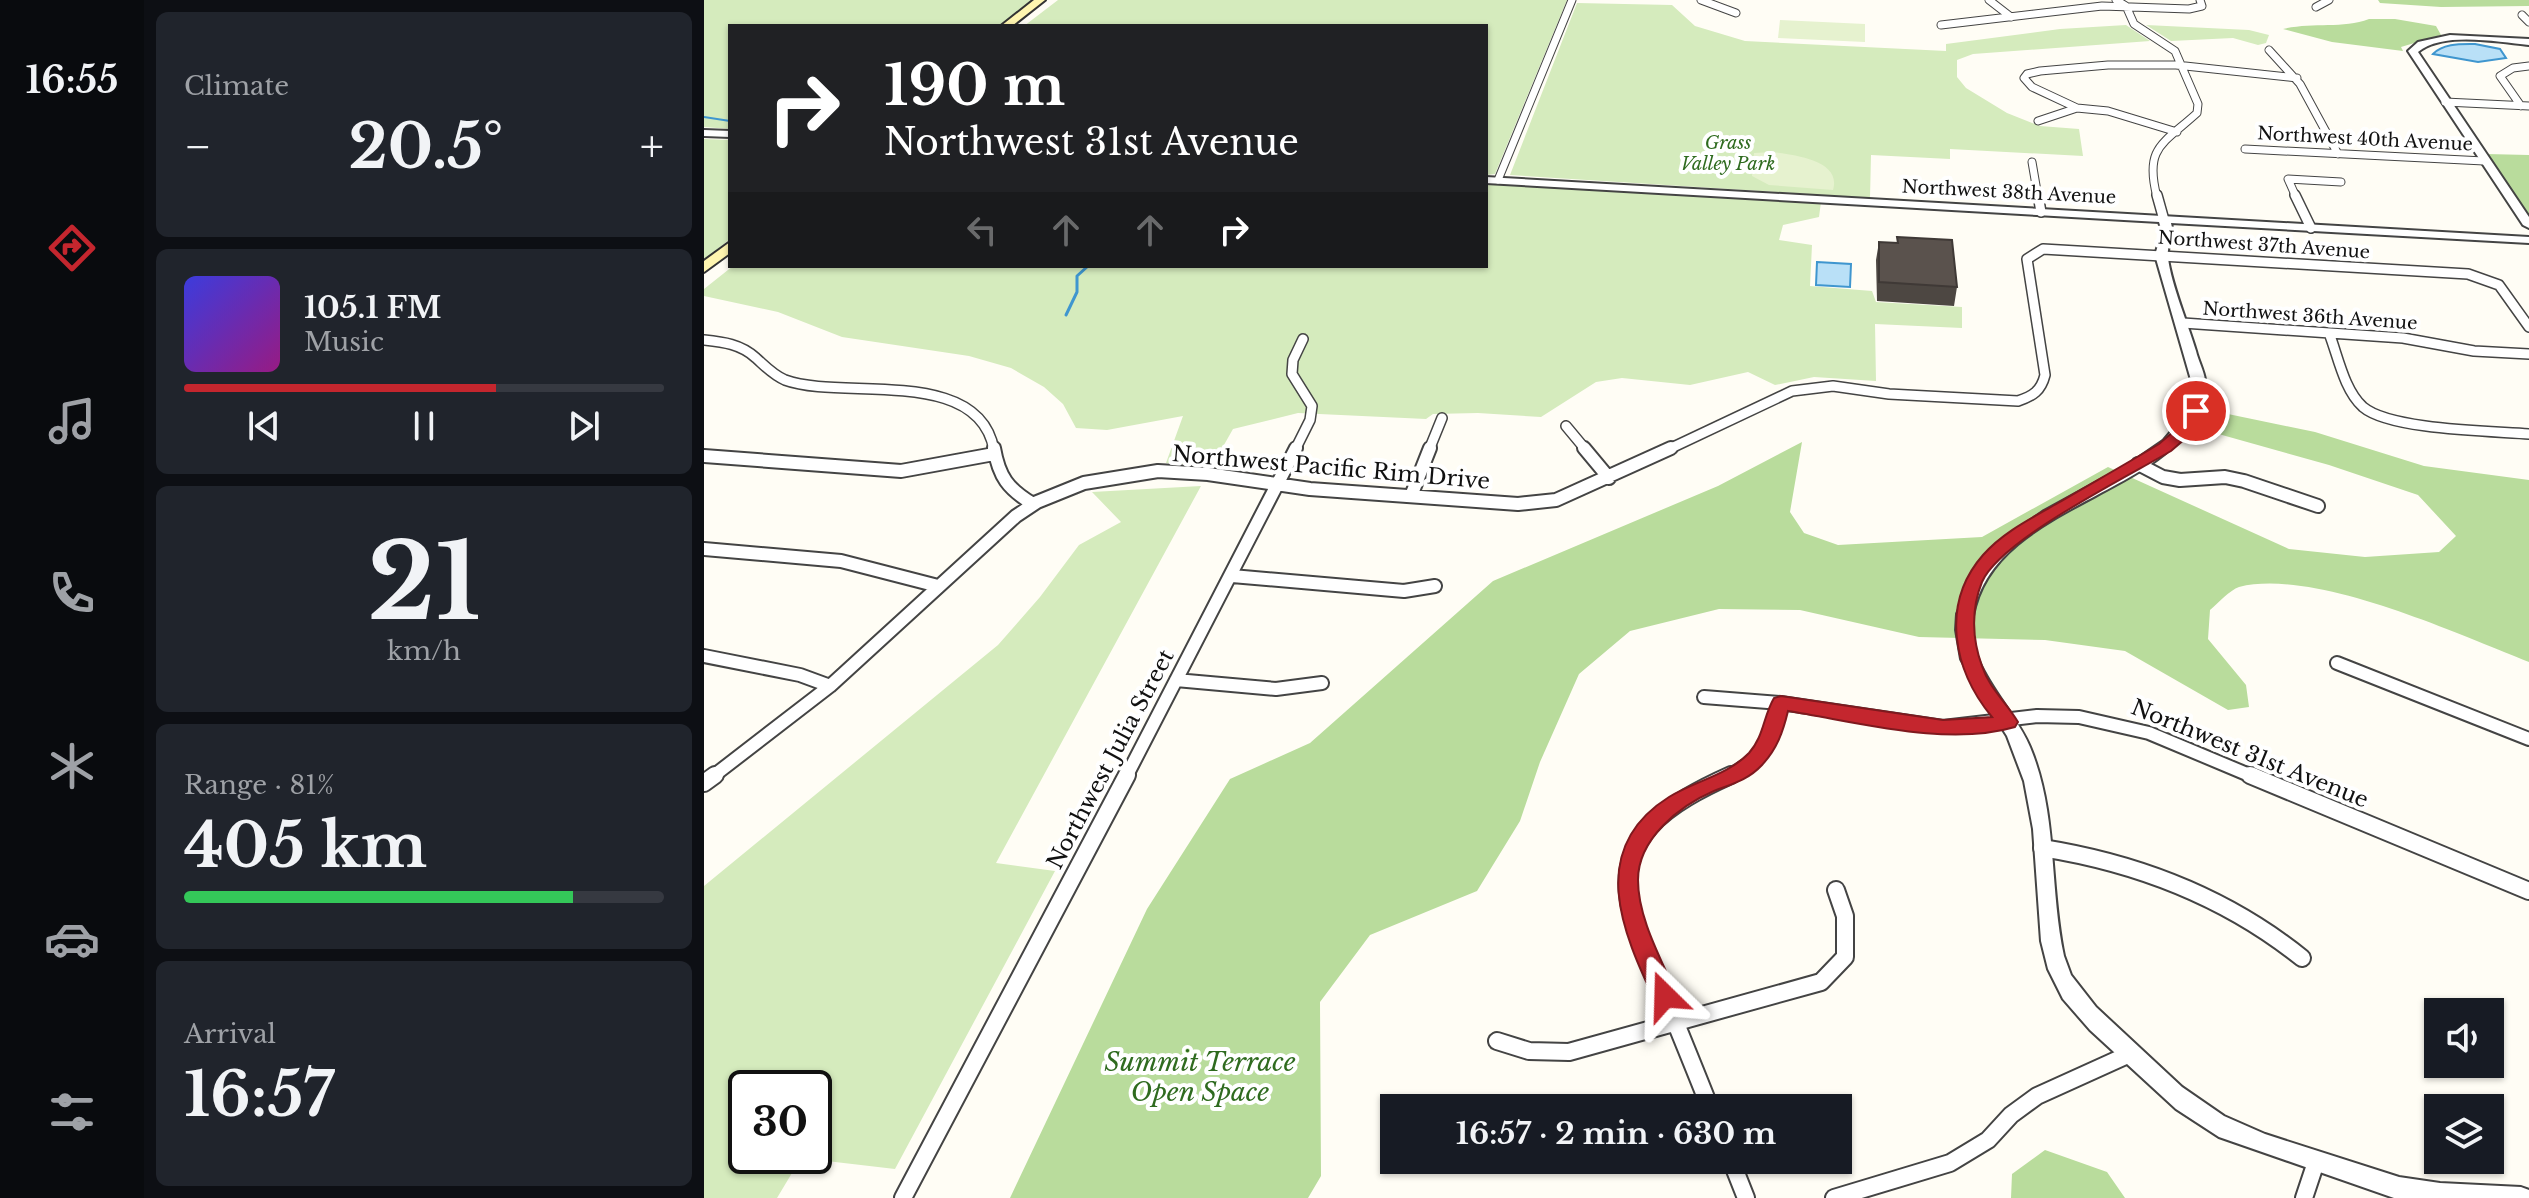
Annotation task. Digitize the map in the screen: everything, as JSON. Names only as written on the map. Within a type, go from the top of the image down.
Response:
[{"type":"main road","points":[[1009,24],[1040,0]]},
{"type":"main road","points":[[1018,24],[1049,0]]},
{"type":"main road","points":[[704,268],[728,248]]},
{"type":"main road","points":[[704,282],[728,263]]},
{"type":"street","points":[[1492,180],[1572,0]]},
{"type":"street","points":[[1701,0],[1736,13]]},
{"type":"street","points":[[1989,0],[2011,17]]},
{"type":"street","points":[[2116,0],[2126,6],[2134,24],[2175,51],[2199,109],[2155,149],[2148,165],[2168,232],[2161,255],[2198,380],[2196,411],[2180,435],[2138,464],[2015,536],[1989,558],[1973,581],[1964,615],[1965,638],[1973,668],[1990,701],[2008,722],[2023,749],[2035,790],[2057,969],[2095,1021],[2170,1091],[2202,1116],[2229,1131],[2387,1186],[2416,1192],[2521,1198]]},
{"type":"street","points":[[2316,7],[2329,0]]},
{"type":"street","points":[[1941,25],[2126,6],[2199,4]]},
{"type":"street","points":[[2522,15],[2529,22]]},
{"type":"street","points":[[2529,42],[2462,38],[2421,43],[2413,51],[2529,225]]},
{"type":"street","points":[[2269,50],[2297,78],[2338,154]]},
{"type":"street","points":[[2177,132],[2108,111],[2077,108],[2032,87],[2025,81],[2027,74],[2115,63],[2183,66],[2297,78]]},
{"type":"street","points":[[2525,106],[2501,82],[2500,76],[2504,71],[2529,66]]},
{"type":"street","points":[[2445,102],[2525,106]]},
{"type":"street","points":[[2038,121],[2077,108]]},
{"type":"street","points":[[704,133],[728,134]]},
{"type":"street","name":"Northwest 40th Avenue","points":[[2245,149],[2484,161]]},
{"type":"street","points":[[2032,162],[2041,212]]},
{"type":"street","points":[[2311,228],[2288,179],[2341,182]]},
{"type":"street","name":"Northwest 38th Avenue","points":[[1492,180],[2529,240]]},
{"type":"street","name":"Northwest 37th Avenue","points":[[2036,395],[2042,388],[2045,375],[2027,259],[2036,251],[2052,249],[2468,274],[2488,280],[2506,291],[2529,327]]},
{"type":"street","name":"Northwest 36th Avenue","points":[[2183,323],[2403,338],[2474,351],[2529,354]]},
{"type":"street","points":[[2329,333],[2356,398],[2373,414],[2399,421],[2529,434]]},
{"type":"street","name":"Northwest Julia Street","points":[[903,1198],[1232,576],[1310,420],[1312,406],[1292,380],[1290,372],[1292,359],[1303,339]]},
{"type":"street","points":[[705,342],[740,347],[766,371],[797,383],[939,397],[963,407],[981,421],[1001,481],[1013,494],[1033,504]]},
{"type":"street","name":"Northwest Pacific Rim Drive","points":[[704,783],[830,686],[1033,504],[1064,489],[1102,477],[1150,471],[1207,474],[1278,485],[1518,504],[1556,500],[1609,478],[1773,398],[1812,387],[1845,387],[1889,394],[1993,401],[2018,401],[2036,395]]},
{"type":"street","points":[[1411,496],[1442,418]]},
{"type":"street","points":[[1566,426],[1609,478]]},
{"type":"street","points":[[704,456],[901,471],[994,454]]},
{"type":"street","points":[[2138,464],[2163,477],[2180,480],[2234,479],[2318,506]]},
{"type":"street","points":[[704,549],[841,561],[938,586]]},
{"type":"street","points":[[1232,576],[1404,591],[1435,586]]},
{"type":"street","points":[[704,656],[800,675],[830,686]]},
{"type":"street","points":[[2337,663],[2529,739]]},
{"type":"street","points":[[1176,680],[1276,689],[1322,683]]},
{"type":"street","name":"Northwest 31st Avenue","points":[[1704,697],[1781,703],[1943,727],[1970,727],[2039,716],[2118,723],[2149,733],[2529,891]]},
{"type":"street","points":[[1704,1094],[1632,914],[1627,880],[1630,859],[1647,829],[1674,804],[1704,787],[1734,776],[1754,760],[1771,740],[1781,703]]},
{"type":"street","points":[[2042,848],[2084,853],[2123,863],[2170,882],[2251,920],[2282,940],[2302,958]]},
{"type":"street","points":[[1497,1041],[1529,1051],[1569,1052],[1821,982],[1845,957],[1845,916],[1836,890]]},
{"type":"street","points":[[1834,1198],[1950,1163],[1988,1140],[2011,1115],[2037,1096],[2132,1053]]},
{"type":"street","points":[[2304,1198],[2316,1162]]},
{"type":"street","points":[[1737,1174],[1746,1198]]},
{"type":"green space","points":[[704,0],[1036,0],[1006,24],[728,24],[728,129],[704,127]]},
{"type":"green space","points":[[1058,0],[1567,0],[1495,174],[1488,175],[1488,24],[1027,24]]},
{"type":"green space","points":[[2378,0],[2529,0],[2529,6],[2441,7],[2380,3]]},
{"type":"green space","name":"Grass Valley Park","points":[[1577,3],[1672,5],[1695,26],[1745,41],[1946,51],[1946,44],[2060,29],[2126,25],[2150,41],[1973,54],[1957,60],[1957,77],[1966,88],[2007,113],[2040,126],[2079,129],[2083,156],[1950,149],[1950,159],[1871,155],[1870,198],[1510,175]]},
{"type":"green space","points":[[2369,19],[2395,19],[2436,26],[2441,35],[2401,47],[2403,51],[2332,42],[2283,29],[2348,24]]},
{"type":"green space","points":[[1780,20],[1865,24],[1865,42],[1778,38]]},
{"type":"green space","points":[[2146,25],[2249,30],[2269,35],[2266,43],[2258,45],[2233,38],[2171,41]]},
{"type":"green space","points":[[704,139],[728,140],[728,241],[704,260]]},
{"type":"green space","points":[[1773,152],[1804,157],[1824,166],[1834,180],[1833,190],[1769,185],[1752,176],[1754,153]]},
{"type":"green space","points":[[2486,154],[2529,155],[2529,219]]},
{"type":"green space","points":[[1488,183],[1821,202],[1819,217],[1783,225],[1779,240],[1812,245],[1810,286],[1872,291],[1876,302],[1962,307],[1962,328],[1875,324],[1876,381],[1814,377],[1775,385],[1748,372],[1690,385],[1622,378],[1596,382],[1541,417],[1478,413],[1433,414],[1426,419],[1298,413],[1233,429],[1212,466],[1166,463],[1183,416],[1107,430],[1076,428],[1063,404],[1044,387],[1011,368],[969,356],[842,337],[778,312],[704,296],[704,289],[730,268],[1488,268]]},
{"type":"green space","name":"Summit Terrace Open Space","points":[[2228,414],[2315,432],[2424,466],[2529,480],[2529,662],[2386,607],[2306,587],[2270,584],[2239,587],[2210,610],[2208,639],[2246,685],[2249,707],[2228,710],[2125,651],[2045,640],[1919,637],[1800,610],[1719,609],[1630,631],[1579,674],[1540,762],[1520,821],[1477,891],[1370,935],[1320,1002],[1321,1176],[1308,1198],[1010,1198],[1147,909],[1230,779],[1310,743],[1493,581],[1718,486],[1802,442],[1790,512],[1804,533],[1838,545],[1982,537],[2108,467],[2289,549],[2365,557],[2439,552],[2456,536],[2418,495],[2329,465],[2215,433]]},
{"type":"green space","points":[[1201,486],[996,863],[1055,871],[895,1169],[832,1162],[832,1070],[728,1070],[728,1174],[791,1174],[777,1198],[704,1198],[704,886],[998,645],[1040,597],[1079,545],[1121,522],[1092,492]]},
{"type":"green space","points":[[2045,1150],[2107,1172],[2125,1198],[2011,1198],[2012,1174]]},
{"type":"water","points":[[2475,44],[2500,49],[2506,58],[2478,62],[2433,54],[2447,46]]},
{"type":"water","points":[[1817,262],[1851,264],[1850,287],[1816,285]]},
{"type":"building","points":[[1897,237],[1952,240],[1957,287],[1879,282],[1879,242],[1898,243]]},
{"type":"waterway","points":[[704,117],[728,121]]},
{"type":"waterway","points":[[1066,315],[1077,292],[1077,276],[1086,268]]},
{"type":"route","points":[[1665,996],[1632,914],[1627,880],[1630,859],[1647,829],[1674,804],[1704,787],[1734,776],[1754,760],[1771,740],[1781,703],[1943,727],[2008,722],[1990,701],[1973,668],[1965,638],[1964,615],[1973,581],[1989,558],[2015,536],[2165,448],[2180,435],[2196,411]]}]
